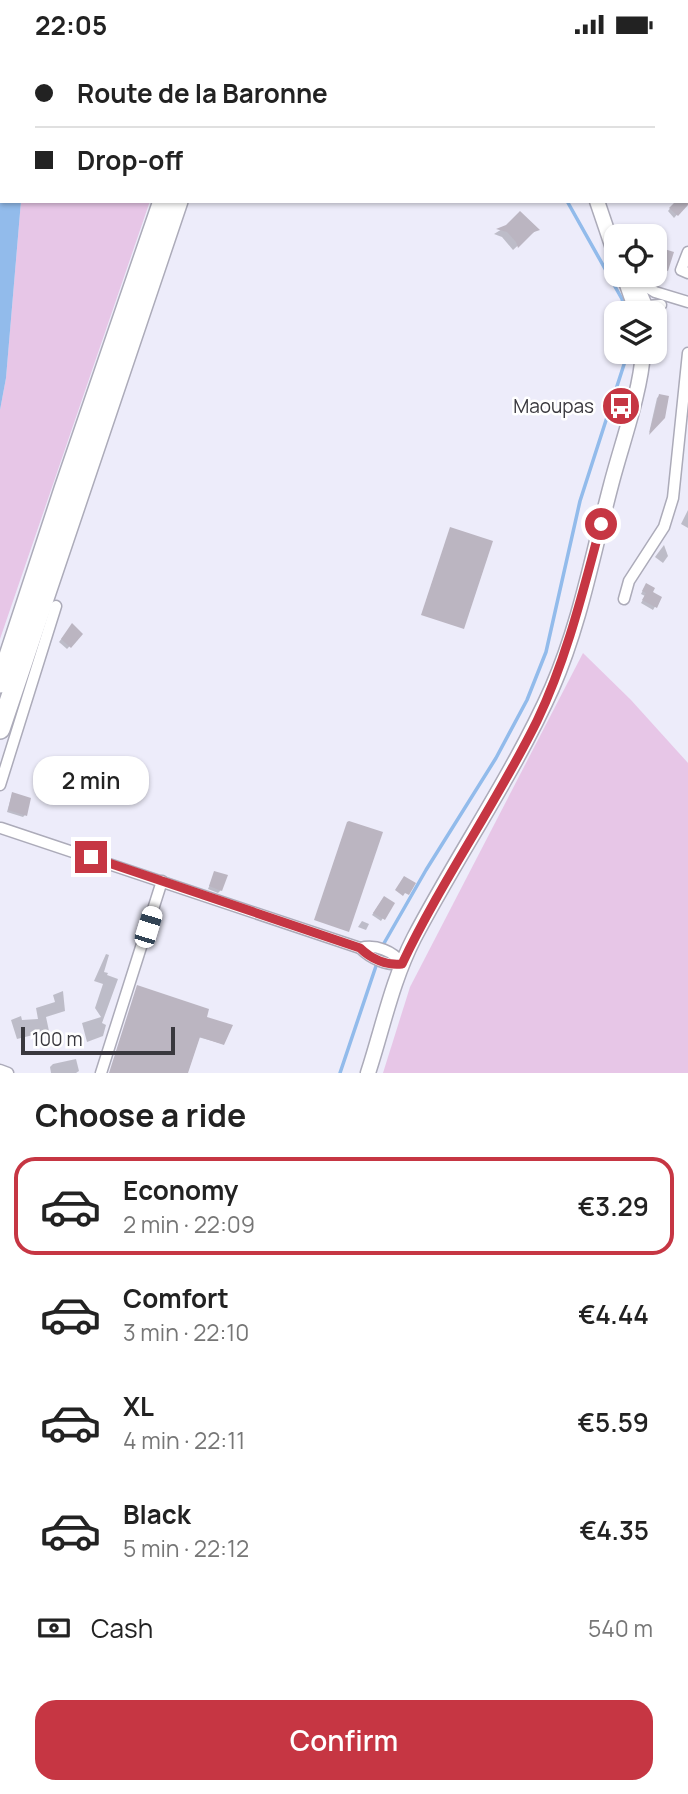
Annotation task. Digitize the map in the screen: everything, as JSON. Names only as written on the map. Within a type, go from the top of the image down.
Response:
[{"type":"highway","points":[[0,683],[162,203]]},
{"type":"highway","points":[[0,729],[177,203]]},
{"type":"main road","points":[[598,203],[606,224]]},
{"type":"main road","points":[[368,1073],[402,964],[469,839],[513,766],[553,685],[569,644],[642,364]]},
{"type":"street","points":[[688,253],[681,270],[688,272]]},
{"type":"street","points":[[624,599],[629,581],[664,527],[673,498],[688,353]]},
{"type":"street","points":[[0,785],[56,606]]},
{"type":"street","points":[[1,828],[360,948],[370,946],[395,955],[402,964]]},
{"type":"street","points":[[101,1073],[162,881]]},
{"type":"street","points":[[0,1070],[8,1073]]},
{"type":"shaded area","points":[[21,203],[149,203],[0,639],[0,410],[6,378]]},
{"type":"shaded area","points":[[583,653],[631,700],[688,763],[688,1073],[383,1073],[410,987]]},
{"type":"water","points":[[0,203],[21,203],[6,378],[0,410]]},
{"type":"building","points":[[674,203],[688,203],[678,216],[669,208]]},
{"type":"building","points":[[520,211],[540,230],[534,232],[518,248],[507,232],[496,229],[506,225]]},
{"type":"building","points":[[667,250],[674,252],[667,271]]},
{"type":"building","points":[[659,394],[669,396],[665,418],[649,435]]},
{"type":"building","points":[[450,527],[493,541],[464,629],[421,615]]},
{"type":"building","points":[[646,583],[655,588],[653,592],[662,597],[657,608],[642,600],[646,593],[642,591]]},
{"type":"building","points":[[72,623],[83,634],[71,648],[61,639]]},
{"type":"building","points":[[12,792],[31,798],[27,816],[8,810]]},
{"type":"building","points":[[349,821],[383,832],[349,932],[314,920]]},
{"type":"building","points":[[214,871],[228,875],[222,891],[209,886]]},
{"type":"building","points":[[404,876],[416,883],[409,895],[405,893],[403,896],[395,890]]},
{"type":"building","points":[[384,896],[395,903],[385,920],[373,913]]},
{"type":"building","points":[[137,985],[209,1009],[207,1017],[233,1025],[224,1045],[200,1037],[188,1073],[109,1073]]},
{"type":"waterway","points":[[568,203],[622,301]]},
{"type":"waterway","points":[[383,945],[496,758],[527,700],[546,652],[580,501],[624,364]]},
{"type":"waterway","points":[[340,1073],[376,966]]},
{"type":"place","name":"Maoupas","points":[[621,406]]},
{"type":"route","points":[[91,857],[360,948],[368,955],[392,965],[402,964],[469,839],[513,766],[553,685],[569,644],[601,524]]}]
